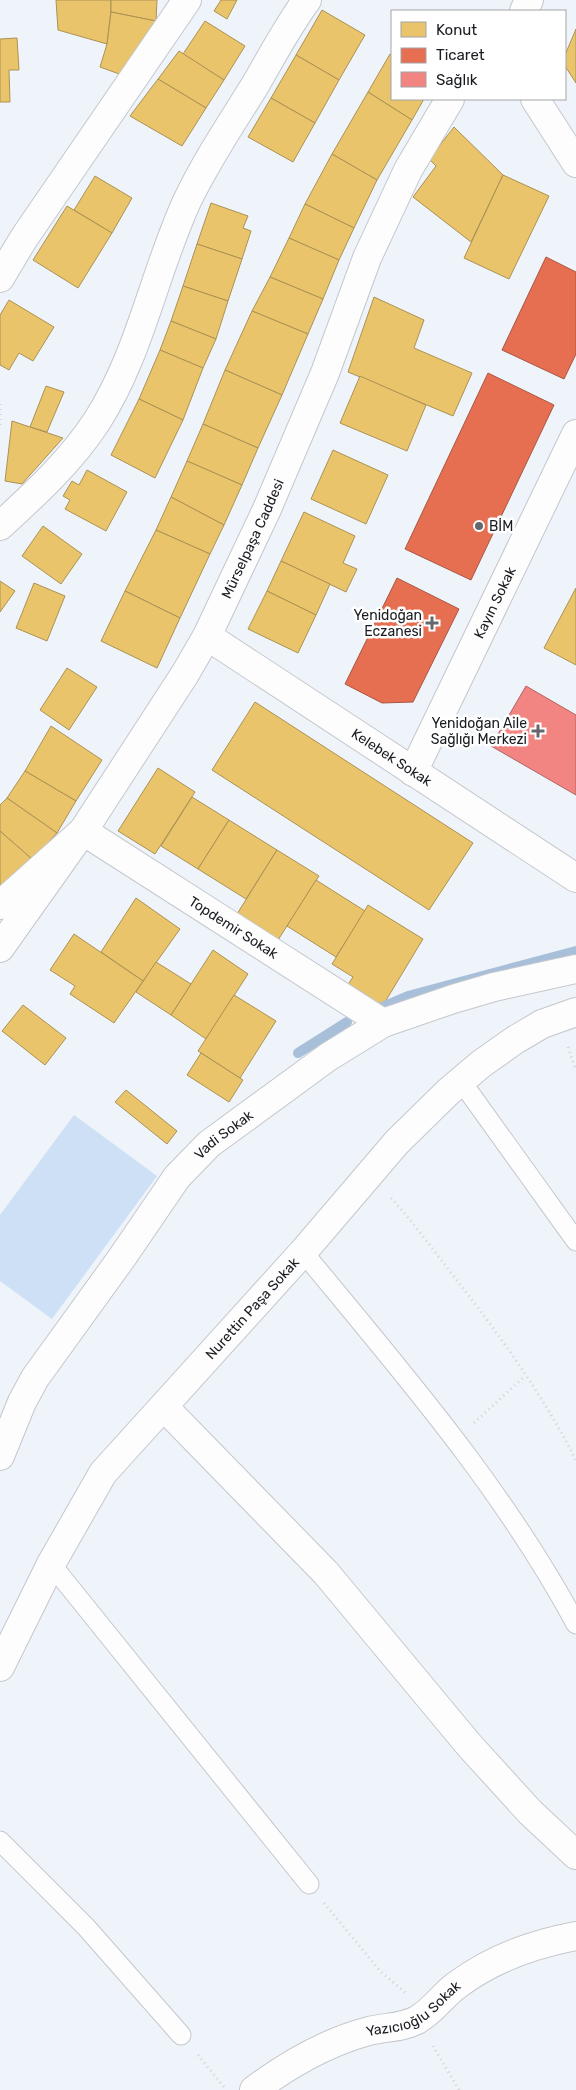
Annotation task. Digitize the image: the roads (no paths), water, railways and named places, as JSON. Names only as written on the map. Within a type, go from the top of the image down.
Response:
[{"type":"street","points":[[0,278],[24,238],[187,0]]},
{"type":"street","points":[[0,526],[66,462],[97,420],[109,400],[136,342],[188,200],[211,157],[307,0]]},
{"type":"street","name":"Mürselpaşa Caddesi","points":[[0,948],[84,831],[185,674],[207,636],[267,509],[321,382],[367,258],[408,170],[449,100]]},
{"type":"street","points":[[536,100],[576,163]]},
{"type":"street","name":"Kayın Sokak","points":[[413,772],[576,434]]},
{"type":"street","name":"Kelebek Sokak","points":[[207,636],[576,878]]},
{"type":"street","points":[[0,905],[84,831]]},
{"type":"street","name":"Topdemir Sokak","points":[[84,831],[383,1023]]},
{"type":"street","name":"Vadi Sokak","points":[[0,1456],[22,1402],[35,1378],[191,1160],[233,1125],[328,1057],[383,1023],[453,998],[576,969]]},
{"type":"street","name":"Nurettin Paşa Sokak","points":[[0,1667],[50,1564],[103,1473],[303,1252],[397,1142],[461,1081],[515,1040],[542,1024],[576,1012]]},
{"type":"street","points":[[164,1407],[326,1573],[469,1745],[530,1812],[576,1855]]},
{"type":"street","name":"Yazıcıoğlu Sokak","points":[[254,2090],[288,2066],[315,2052],[369,2031],[414,2021],[481,1968],[509,1954],[529,1947],[576,1936]]},
{"type":"lane","points":[[461,1081],[576,1241]]},
{"type":"lane","points":[[303,1252],[456,1440],[512,1516],[556,1586],[576,1624]]},
{"type":"lane","points":[[50,1564],[309,1884]]},
{"type":"lane","points":[[0,1840],[86,1927],[181,2035]]},
{"type":"waterway","points":[[382,1007],[408,996],[576,951]]},
{"type":"waterway","points":[[298,1053],[347,1022]]},
{"type":"place","name":"BİM","points":[[479,526]]},
{"type":"place","name":"Yenidoğan Eczanesi","points":[[432,623]]},
{"type":"place","name":"Yenidoğan Aile Sağlığı Merkezi","points":[[538,731]]}]
